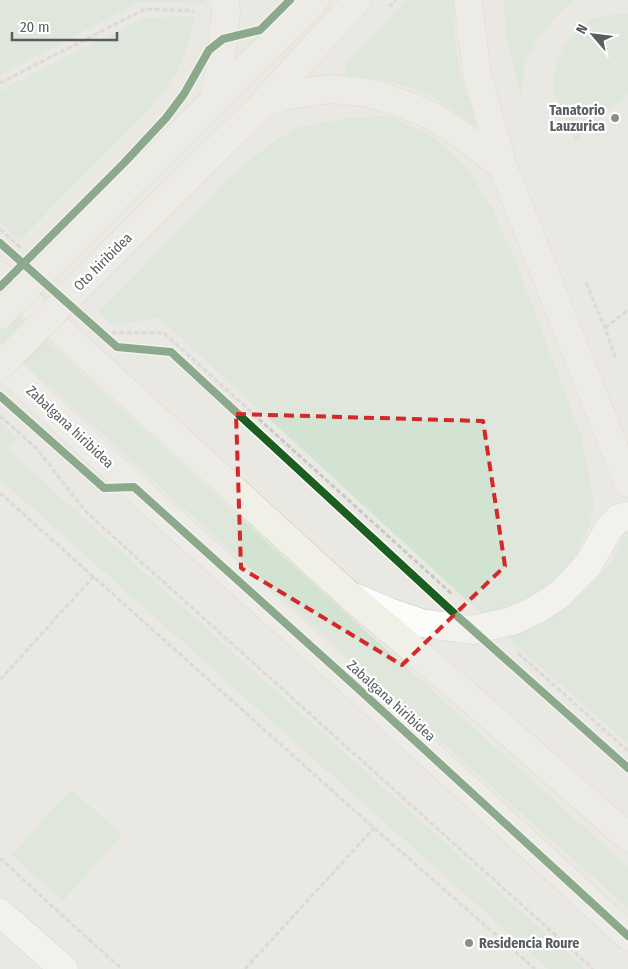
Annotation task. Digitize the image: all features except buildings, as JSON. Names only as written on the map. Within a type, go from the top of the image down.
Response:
[{"type":"main road","points":[[0,315],[315,0]]},
{"type":"main road","name":"Oto hiribidea","points":[[0,364],[263,104],[357,0]]},
{"type":"main road","points":[[468,0],[477,74],[503,167],[628,483]]},
{"type":"main road","points":[[212,5],[226,10],[221,60],[214,100]]},
{"type":"main road","points":[[263,104],[282,97],[334,89],[370,93],[433,116],[459,133],[503,167]]},
{"type":"main road","points":[[0,276],[349,595],[628,837]]},
{"type":"main road","name":"Zabalgana hiribidea","points":[[0,364],[628,936]]},
{"type":"street","points":[[349,595],[389,612],[422,623],[472,630],[512,621],[538,609],[559,595],[588,565],[610,527],[619,518],[628,516]]},
{"type":"street","points":[[0,912],[64,969]]},
{"type":"path","points":[[0,83],[144,9],[212,5]]},
{"type":"path","points":[[0,229],[21,249]]},
{"type":"path","points":[[586,282],[618,364]]},
{"type":"path","points":[[605,328],[628,310]]},
{"type":"path","points":[[106,326],[114,333],[164,333],[628,751]]},
{"type":"path","points":[[0,416],[36,448],[87,513],[594,969]]},
{"type":"path","points":[[0,493],[374,828],[535,969]]},
{"type":"path","points":[[0,680],[94,576]]},
{"type":"path","points":[[245,969],[374,828]]},
{"type":"path","points":[[0,858],[122,969]]},
{"type":"highlighted area","points":[[236,414],[483,421],[505,566],[402,665],[241,568]]},
{"type":"green space","points":[[0,0],[205,0],[206,3],[140,2],[0,74]]},
{"type":"green space","points":[[407,0],[454,0],[457,54],[461,76],[479,123],[474,125],[439,100],[410,87],[381,80],[345,77],[347,62]]},
{"type":"green space","points":[[503,0],[575,0],[554,19],[541,35],[531,52],[525,69],[521,98],[508,46]]},
{"type":"green space","points":[[622,13],[628,14],[628,94],[575,142],[554,90],[556,62],[566,42],[590,20]]},
{"type":"green space","points":[[195,16],[187,47],[177,72],[153,105],[19,241],[0,222],[0,91],[143,18]]},
{"type":"green space","points":[[388,116],[432,136],[466,167],[491,207],[514,257],[581,436],[594,503],[589,525],[576,556],[559,577],[535,596],[509,609],[483,615],[159,318],[113,325],[99,312],[232,175],[274,141],[300,127],[350,118]]},
{"type":"green space","points":[[0,299],[628,867],[628,908],[416,719],[0,341]]},
{"type":"green space","points":[[0,421],[17,438],[8,450],[585,969],[549,969],[0,479]]},
{"type":"green space","points":[[628,530],[628,744],[507,637],[546,619],[583,593],[611,562],[624,534]]},
{"type":"green space","points":[[71,789],[122,835],[63,901],[12,855]]},
{"type":"cycle path","points":[[0,287],[125,162],[166,118],[184,94],[209,50],[223,39],[260,30],[290,0]]},
{"type":"cycle path","points":[[0,243],[117,347],[171,352],[456,615],[628,768]]},
{"type":"cycle path","points":[[0,396],[104,488],[134,487],[353,684],[628,936]]},
{"type":"place","name":"Tanatorio Lauzurica","points":[[615,118]]},
{"type":"place","name":"Residencia Roure","points":[[469,943]]}]
